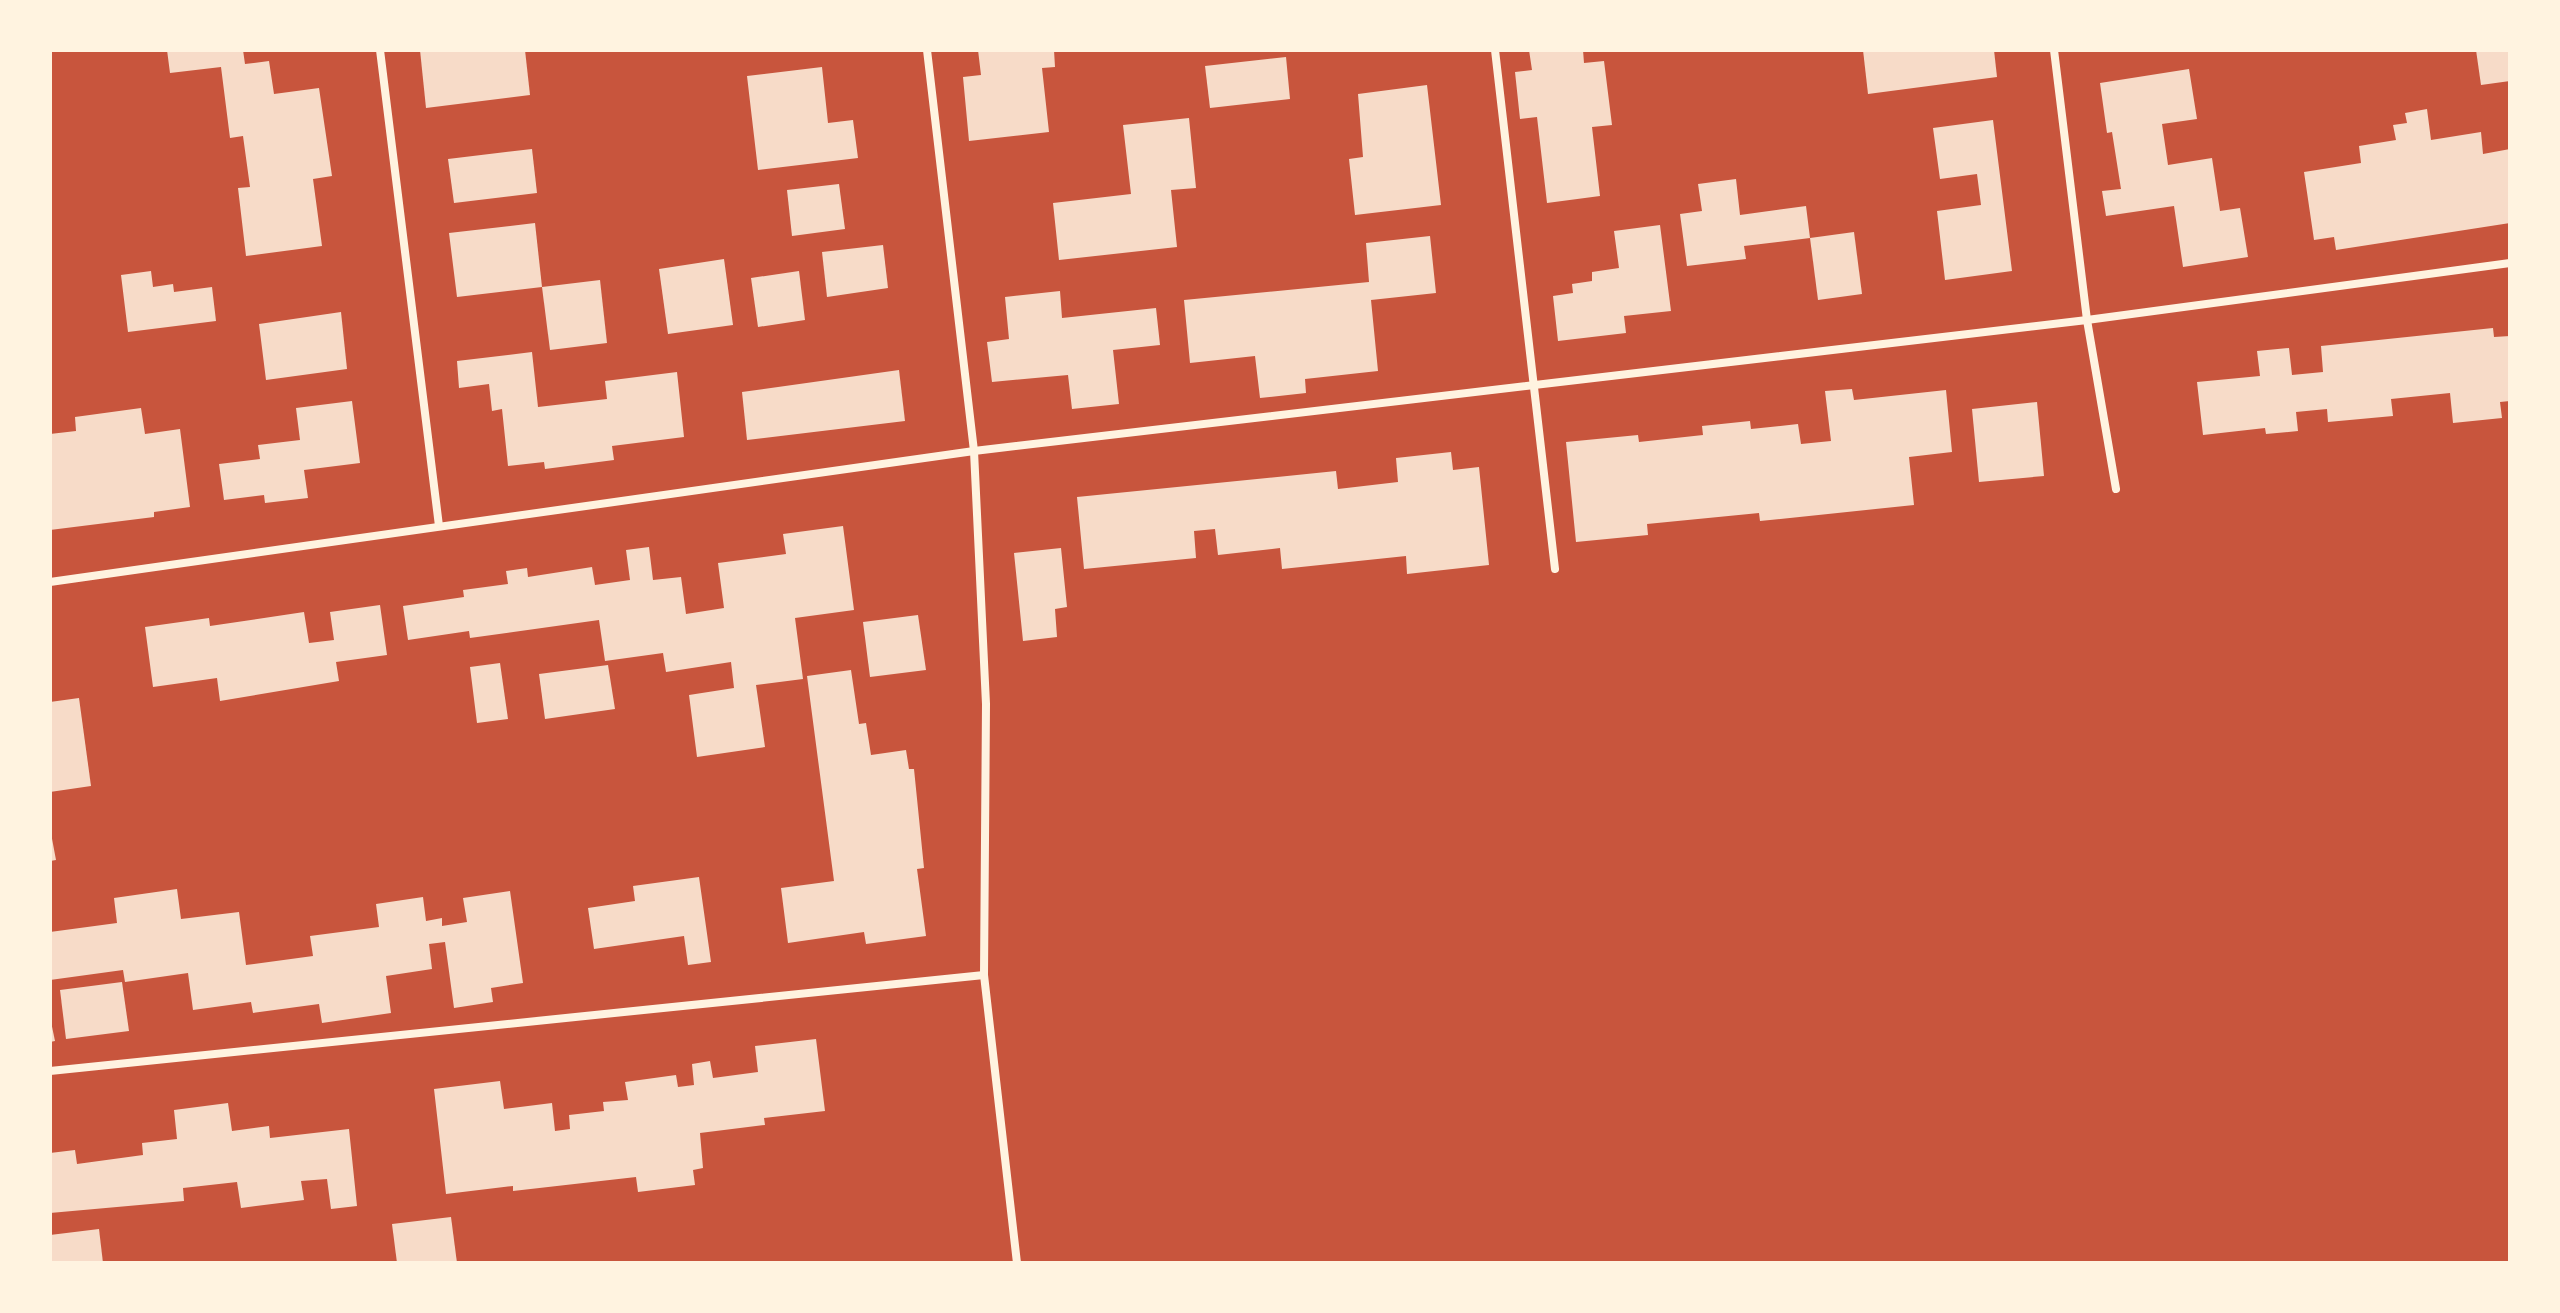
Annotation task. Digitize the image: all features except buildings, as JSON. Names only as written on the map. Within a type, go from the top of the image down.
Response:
[{"type":"street","points":[[380,50],[439,526]]},
{"type":"street","points":[[927,50],[974,451],[986,704],[984,975],[1017,1263]]},
{"type":"street","points":[[1495,50],[1555,569]]},
{"type":"street","points":[[2054,50],[2087,320],[2116,489]]},
{"type":"street","points":[[50,582],[974,451],[2087,320],[2510,263]]},
{"type":"street","points":[[50,1071],[984,975]]}]
